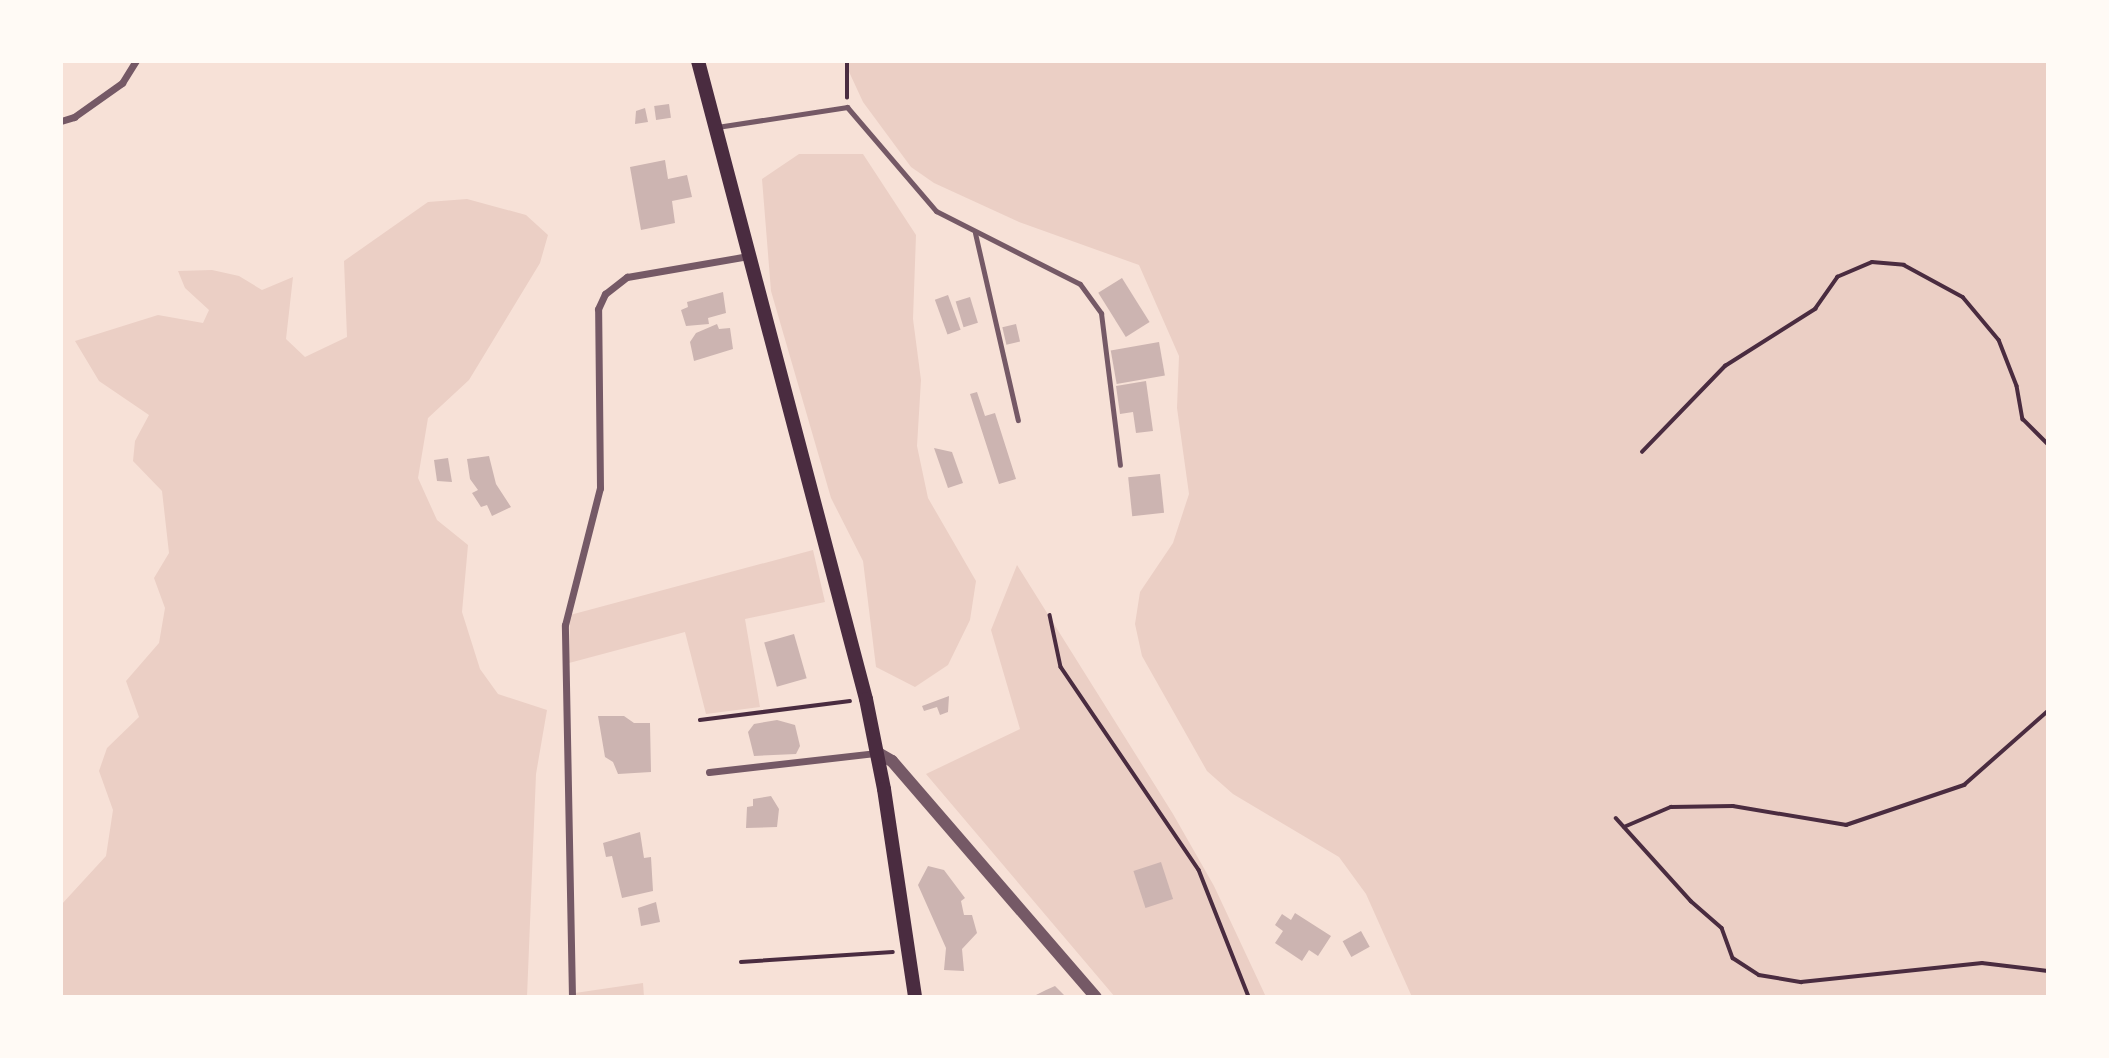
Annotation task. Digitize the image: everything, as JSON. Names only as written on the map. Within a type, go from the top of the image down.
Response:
[{"type":"main road","points":[[698,61],[866,699],[878,753],[915,997]]},
{"type":"street","points":[[61,121],[74,117],[122,83],[136,61]]},
{"type":"street","points":[[572,997],[565,625],[600,488],[597,309],[604,294],[627,277],[748,256]]},
{"type":"street","points":[[709,772],[878,753],[901,770],[1096,997]]},
{"type":"lane","points":[[714,128],[847,107],[918,196],[975,233],[1080,284],[1096,300],[1101,313],[1120,465]]},
{"type":"lane","points":[[975,233],[1018,420]]},
{"type":"path","points":[[847,61],[847,107]]},
{"type":"path","points":[[1642,452],[1725,366],[1815,309],[1836,277],[1872,262],[1905,265],[1963,297],[1999,340],[2017,386],[2022,419],[2048,444]]},
{"type":"path","points":[[1050,615],[1060,667],[1199,870],[1249,997]]},
{"type":"path","points":[[700,720],[866,699]]},
{"type":"path","points":[[1624,827],[1671,807],[1733,806],[1846,825],[1964,785],[2048,711]]},
{"type":"path","points":[[1616,818],[1690,901],[1722,928],[1734,958],[1759,975],[1801,982],[1982,962],[2048,971]]},
{"type":"path","points":[[741,962],[908,951]]},
{"type":"shaded area","points":[[844,61],[2048,61],[2048,997],[1412,997],[1366,894],[1339,857],[1233,794],[1207,771],[1142,656],[1135,624],[1140,592],[1173,543],[1189,494],[1177,408],[1179,356],[1139,265],[1019,222],[934,183],[911,167],[863,102]]},
{"type":"shaded area","points":[[799,154],[863,154],[916,235],[913,319],[921,380],[917,446],[928,498],[976,581],[970,620],[948,665],[915,687],[876,667],[863,561],[831,498],[771,291],[762,179]]},
{"type":"shaded area","points":[[467,199],[526,215],[548,235],[540,263],[469,380],[428,418],[418,478],[437,520],[468,545],[462,612],[480,669],[498,694],[547,710],[536,774],[527,997],[61,997],[61,905],[106,856],[113,810],[99,771],[107,748],[139,717],[126,681],[159,643],[165,608],[154,578],[169,553],[162,491],[133,461],[135,441],[149,415],[99,381],[75,341],[158,315],[203,323],[209,310],[185,288],[178,271],[212,270],[239,276],[262,290],[293,277],[286,339],[305,357],[347,337],[344,261],[428,202]]},
{"type":"shaded area","points":[[813,550],[825,602],[745,619],[760,707],[706,714],[685,632],[569,663],[570,615]]},
{"type":"shaded area","points":[[1017,565],[1173,814],[1214,886],[1266,997],[1115,997],[926,774],[1020,729],[991,630]]},
{"type":"shaded area","points":[[643,983],[644,997],[575,997],[575,993]]},
{"type":"building","points":[[669,104],[671,118],[656,120],[654,106]]},
{"type":"building","points":[[645,108],[648,122],[635,124],[636,111]]},
{"type":"building","points":[[665,160],[668,179],[687,175],[692,197],[672,201],[675,223],[641,230],[630,167]]},
{"type":"building","points":[[1122,278],[1150,322],[1126,337],[1098,293]]},
{"type":"building","points":[[723,292],[726,313],[708,318],[709,324],[686,326],[681,310],[688,307],[687,302]]},
{"type":"building","points":[[948,295],[961,330],[947,335],[935,300]]},
{"type":"building","points":[[970,297],[978,323],[964,327],[956,301]]},
{"type":"building","points":[[717,324],[719,329],[730,328],[733,349],[694,361],[690,342],[696,333]]},
{"type":"building","points":[[1016,324],[1020,342],[1006,345],[1002,327]]},
{"type":"building","points":[[1159,342],[1165,375],[1117,384],[1111,351]]},
{"type":"building","points":[[1146,381],[1153,431],[1136,433],[1133,412],[1120,414],[1116,386]]},
{"type":"building","points":[[977,392],[985,416],[995,413],[1016,479],[999,484],[970,394]]},
{"type":"building","points":[[934,448],[952,452],[963,483],[948,488]]},
{"type":"building","points":[[489,456],[496,484],[511,507],[492,516],[487,505],[481,507],[472,493],[478,490],[470,479],[467,459]]},
{"type":"building","points":[[448,458],[452,482],[437,481],[434,460]]},
{"type":"building","points":[[1160,474],[1164,513],[1132,516],[1128,477]]},
{"type":"building","points":[[794,634],[807,678],[777,687],[764,643]]},
{"type":"building","points":[[949,696],[948,712],[940,715],[937,707],[924,711],[922,706]]},
{"type":"building","points":[[598,716],[624,716],[634,723],[650,723],[651,772],[618,774],[613,762],[605,757]]},
{"type":"building","points":[[777,720],[795,725],[800,746],[796,754],[754,756],[748,732],[754,724]]},
{"type":"building","points":[[771,796],[779,809],[777,827],[746,828],[747,807],[753,806],[753,799]]},
{"type":"building","points":[[640,832],[644,858],[651,857],[653,891],[622,898],[612,856],[606,857],[603,843]]},
{"type":"building","points":[[1161,862],[1173,899],[1145,908],[1133,871]]},
{"type":"building","points":[[928,866],[944,870],[965,898],[961,901],[964,915],[972,915],[977,933],[962,949],[964,971],[944,970],[946,948],[918,885]]},
{"type":"building","points":[[656,902],[660,922],[641,926],[638,908]]},
{"type":"building","points":[[1295,913],[1331,936],[1318,956],[1309,950],[1302,961],[1275,943],[1283,931],[1275,925],[1282,914],[1291,920]]},
{"type":"building","points":[[1361,931],[1370,947],[1351,957],[1343,941]]},
{"type":"building","points":[[1055,986],[1066,997],[1032,997],[1046,990]]}]
